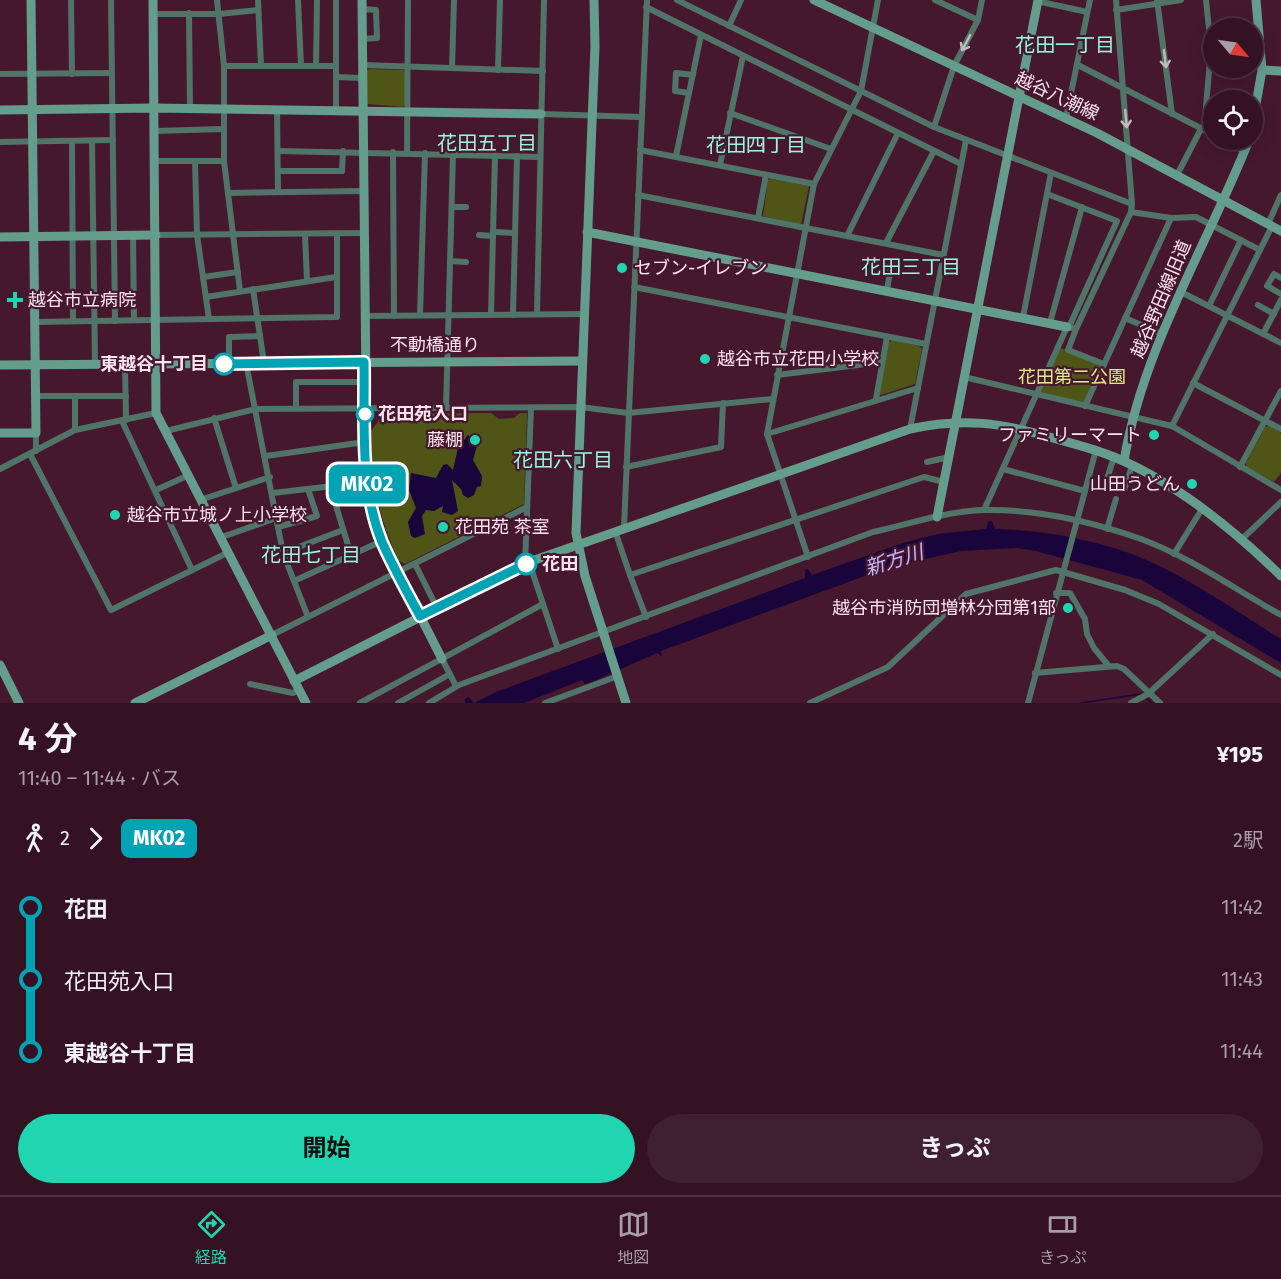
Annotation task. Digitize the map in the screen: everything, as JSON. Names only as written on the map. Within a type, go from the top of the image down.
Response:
[{"type":"street","points":[[31,0],[36,396],[36,433],[33,453],[111,610],[230,551]]},
{"type":"street","points":[[71,0],[72,74]]},
{"type":"street","points":[[111,0],[115,321]]},
{"type":"street","points":[[153,0],[158,364],[156,413],[230,551],[306,703]]},
{"type":"street","points":[[217,0],[224,66],[225,161],[240,291]]},
{"type":"street","points":[[258,0],[261,66]]},
{"type":"street","points":[[298,0],[301,66]]},
{"type":"street","points":[[316,66],[317,0]]},
{"type":"street","points":[[336,0],[336,109]]},
{"type":"street","points":[[407,153],[408,0]]},
{"type":"street","points":[[452,68],[454,0]]},
{"type":"street","points":[[498,70],[500,0]]},
{"type":"street","points":[[537,314],[544,0]]},
{"type":"street","points":[[594,0],[592,116],[576,515],[577,543],[626,703]]},
{"type":"street","points":[[677,0],[934,127],[1132,204]]},
{"type":"street","points":[[729,26],[741,0]]},
{"type":"street","name":"越谷八潮線","points":[[814,0],[1066,118],[1281,231]]},
{"type":"street","points":[[808,557],[767,434],[814,184],[861,91],[878,0]]},
{"type":"street","points":[[935,0],[978,20]]},
{"type":"street","points":[[934,127],[954,66],[978,20],[982,0]]},
{"type":"street","points":[[937,517],[1037,0],[1087,12]]},
{"type":"street","points":[[1066,118],[1090,0]]},
{"type":"street","points":[[984,510],[1037,394],[1131,212],[1116,0]]},
{"type":"street","points":[[1116,10],[1181,0]]},
{"type":"street","points":[[1206,0],[1211,48],[1207,90]]},
{"type":"street","points":[[1256,0],[1258,18]]},
{"type":"street","points":[[1158,2],[1172,114]]},
{"type":"street","points":[[646,617],[630,575],[620,529],[626,467],[646,3],[701,35],[961,164]]},
{"type":"street","points":[[362,39],[377,38],[376,10],[362,4],[362,39],[362,78],[363,110],[363,316],[367,482],[382,541],[456,687]]},
{"type":"street","points":[[153,14],[219,14],[258,10]]},
{"type":"street","points":[[189,14],[190,108]]},
{"type":"street","points":[[676,156],[701,35]]},
{"type":"street","points":[[720,165],[743,56]]},
{"type":"street","points":[[362,65],[543,71]]},
{"type":"street","points":[[1078,65],[1203,129],[1177,175]]},
{"type":"street","points":[[224,66],[336,66]]},
{"type":"street","points":[[1263,70],[1281,71]]},
{"type":"street","points":[[0,74],[112,74]]},
{"type":"street","points":[[689,93],[675,91],[676,74],[693,75]]},
{"type":"street","points":[[336,76],[362,78]]},
{"type":"street","points":[[0,110],[112,107],[336,109],[642,117]]},
{"type":"street","points":[[278,109],[278,192]]},
{"type":"street","points":[[730,114],[831,149]]},
{"type":"street","points":[[154,131],[224,129]]},
{"type":"street","points":[[847,236],[898,133]]},
{"type":"street","points":[[0,142],[113,140]]},
{"type":"street","points":[[910,429],[966,140]]},
{"type":"street","points":[[72,141],[73,321]]},
{"type":"street","points":[[92,141],[96,365]]},
{"type":"street","points":[[640,150],[814,184]]},
{"type":"street","points":[[279,151],[362,151],[540,157]]},
{"type":"street","points":[[278,171],[342,171],[344,151]]},
{"type":"street","points":[[886,243],[934,151]]},
{"type":"street","name":"越谷野田線旧道","points":[[1123,462],[1132,417],[1162,334],[1244,151]]},
{"type":"street","points":[[393,152],[394,316]]},
{"type":"street","points":[[420,315],[425,153]]},
{"type":"street","points":[[446,408],[453,154]]},
{"type":"street","points":[[491,315],[495,155]]},
{"type":"street","points":[[513,315],[517,156]]},
{"type":"street","points":[[154,161],[225,161]]},
{"type":"street","points":[[195,161],[197,235],[209,319]]},
{"type":"street","points":[[1023,317],[1051,173]]},
{"type":"street","points":[[758,218],[766,174]]},
{"type":"street","points":[[228,193],[362,191]]},
{"type":"street","points":[[1047,194],[1117,221],[1071,328],[1068,350],[1104,364]]},
{"type":"street","points":[[638,195],[943,255]]},
{"type":"street","points":[[1172,426],[1260,250],[1281,195]]},
{"type":"street","points":[[452,207],[466,207]]},
{"type":"street","points":[[1050,323],[1082,207]]},
{"type":"street","points":[[1131,212],[1171,218],[1196,217],[1260,250]]},
{"type":"street","points":[[1085,406],[1171,218]]},
{"type":"street","points":[[587,232],[977,307],[1071,328]]},
{"type":"street","points":[[479,235],[515,233]]},
{"type":"street","points":[[304,234],[307,281]]},
{"type":"street","points":[[35,321],[337,317],[337,234]]},
{"type":"street","points":[[0,237],[363,234]]},
{"type":"street","points":[[133,235],[134,320]]},
{"type":"street","points":[[1209,306],[1241,240]]},
{"type":"street","points":[[887,290],[892,260]]},
{"type":"street","points":[[450,261],[466,262]]},
{"type":"street","points":[[203,277],[238,272]]},
{"type":"street","points":[[1281,278],[1274,274],[1267,285],[1281,294]]},
{"type":"street","points":[[206,297],[336,277]]},
{"type":"street","points":[[633,287],[926,344]]},
{"type":"street","points":[[253,289],[264,363]]},
{"type":"street","points":[[1181,292],[1281,343]]},
{"type":"street","points":[[1263,334],[1281,300]]},
{"type":"street","points":[[1258,305],[1274,314]]},
{"type":"street","points":[[363,316],[584,314]]},
{"type":"street","points":[[1125,318],[1162,334]]},
{"type":"street","points":[[229,364],[229,338],[260,336]]},
{"type":"street","points":[[876,399],[887,337]]},
{"type":"street","name":"不動橋通り","points":[[0,365],[582,361]]},
{"type":"street","points":[[777,375],[882,362]]},
{"type":"street","points":[[246,363],[266,456],[283,553],[308,617]]},
{"type":"street","points":[[125,365],[124,421],[192,570]]},
{"type":"street","points":[[964,377],[1172,426],[1240,467],[1280,486]]},
{"type":"street","points":[[296,408],[296,382],[364,382]]},
{"type":"street","points":[[1193,383],[1281,429]]},
{"type":"street","points":[[767,434],[918,388]]},
{"type":"street","points":[[1240,467],[1281,391]]},
{"type":"street","points":[[36,396],[126,396]]},
{"type":"street","points":[[75,396],[75,430]]},
{"type":"street","points":[[166,431],[256,409],[580,407],[628,413],[772,399]]},
{"type":"street","points":[[626,467],[721,447],[723,403]]},
{"type":"street","points":[[531,408],[527,563],[558,649]]},
{"type":"street","points":[[0,470],[75,430],[156,413]]},
{"type":"street","points":[[214,418],[236,488]]},
{"type":"street","points":[[249,684],[293,693],[297,685],[420,616],[527,563],[577,543],[910,429],[955,421],[1021,429],[1096,450],[1123,462],[1202,509],[1242,539],[1281,576]]},
{"type":"street","points":[[0,433],[36,433]]},
{"type":"street","points":[[266,456],[365,442]]},
{"type":"street","points":[[1028,703],[1096,450]]},
{"type":"street","points":[[927,462],[949,457]]},
{"type":"street","points":[[1106,482],[1123,462]]},
{"type":"street","points":[[1123,462],[1124,490]]},
{"type":"street","points":[[1003,469],[1084,491]]},
{"type":"street","points":[[156,490],[189,474]]},
{"type":"street","points":[[203,499],[270,477]]},
{"type":"street","points":[[630,575],[924,477],[944,482]]},
{"type":"street","points":[[273,493],[367,482]]},
{"type":"street","points":[[330,486],[351,555]]},
{"type":"street","points":[[278,527],[317,516],[308,489]]},
{"type":"street","points":[[1107,529],[1116,499]]},
{"type":"street","points":[[1242,539],[1281,502]]},
{"type":"street","points":[[135,703],[527,507]]},
{"type":"street","points":[[1174,554],[1202,509]]},
{"type":"street","points":[[429,703],[456,687],[873,532],[937,517],[984,510],[1029,513],[1076,521],[1141,539],[1174,554],[1281,615]]},
{"type":"street","points":[[222,537],[276,518]]},
{"type":"street","points":[[283,553],[343,530]]},
{"type":"street","points":[[294,581],[382,541]]},
{"type":"street","points":[[415,564],[436,608]]},
{"type":"street","points":[[810,703],[888,667],[966,594],[1056,570],[1134,593],[1213,634],[1281,675]]},
{"type":"street","points":[[1056,593],[1070,593],[1085,619],[1087,634],[1094,648],[1108,665]]},
{"type":"street","points":[[360,703],[543,604]]},
{"type":"street","points":[[1131,703],[1148,694],[1213,634]]},
{"type":"street","points":[[0,665],[19,703]]},
{"type":"street","points":[[1035,673],[1108,665],[1124,669],[1160,703]]},
{"type":"street","points":[[398,703],[450,674]]},
{"type":"street","points":[[545,703],[618,676]]},
{"type":"green space","points":[[369,69],[403,70],[405,72],[405,104],[403,107],[367,104],[367,71]]},
{"type":"green space","points":[[768,180],[809,186],[801,225],[763,216]]},
{"type":"green space","points":[[892,340],[919,346],[922,349],[915,384],[881,395],[879,394],[889,342]]},
{"type":"green space","name":"花田第二公園","points":[[1058,347],[1104,364],[1085,406],[1037,394]]},
{"type":"green space","points":[[491,413],[499,419],[514,418],[520,413],[527,413],[524,504],[405,564],[399,561],[377,498],[372,465],[371,431],[384,414]]},
{"type":"green space","points":[[1269,426],[1281,433],[1281,473],[1274,482],[1246,467],[1265,427]]},
{"type":"water","points":[[468,435],[477,446],[473,460],[482,476],[481,486],[477,487],[474,495],[468,498],[452,480],[458,511],[452,515],[442,512],[443,506],[434,511],[426,510],[422,516],[425,534],[415,538],[411,536],[408,522],[416,508],[409,490],[411,473],[436,478],[443,465],[447,464],[453,470],[458,448]]},
{"type":"water","name":"新方川","points":[[992,521],[995,529],[1046,533],[1080,539],[1149,561],[1207,592],[1281,639],[1281,663],[1142,580],[1036,551],[1016,548],[961,551],[889,567],[661,651],[662,657],[657,653],[589,683],[585,684],[582,680],[524,703],[474,703],[496,692],[805,578],[805,570],[808,569],[812,575],[900,544],[937,534],[986,529],[988,522]]},
{"type":"water","points":[[468,697],[474,703],[465,703],[465,699]]},
{"type":"waterway","points":[[1081,703],[1141,694]]},
{"type":"waterway","points":[[1147,699],[1152,703]]},
{"type":"bus line","name":"MK02","points":[[224,364],[364,362],[366,471],[371,503],[382,541],[420,616],[526,564]]},
{"type":"place","name":"セブン-イレブン","points":[[622,268]]},
{"type":"place","name":"越谷市立病院","points":[[15,300]]},
{"type":"place","name":"越谷市立花田小学校","points":[[705,359]]},
{"type":"place","name":"東越谷十丁目","points":[[224,364]]},
{"type":"place","name":"花田苑入口","points":[[365,414]]},
{"type":"place","name":"ファミリーマート","points":[[1154,435]]},
{"type":"place","name":"藤棚","points":[[475,440]]},
{"type":"place","name":"山田うどん","points":[[1192,484]]},
{"type":"place","name":"越谷市立城ノ上小学校","points":[[115,515]]},
{"type":"place","name":"花田苑 茶室","points":[[443,527]]},
{"type":"place","name":"花田","points":[[526,564]]},
{"type":"place","name":"越谷市消防団増林分団第1部","points":[[1068,608]]},
{"type":"district","name":"花田一丁目","points":[[1065,45]]},
{"type":"district","name":"花田五丁目","points":[[487,143]]},
{"type":"district","name":"花田四丁目","points":[[756,145]]},
{"type":"district","name":"花田三丁目","points":[[911,267]]},
{"type":"district","name":"花田六丁目","points":[[563,460]]},
{"type":"district","name":"花田七丁目","points":[[311,555]]}]
